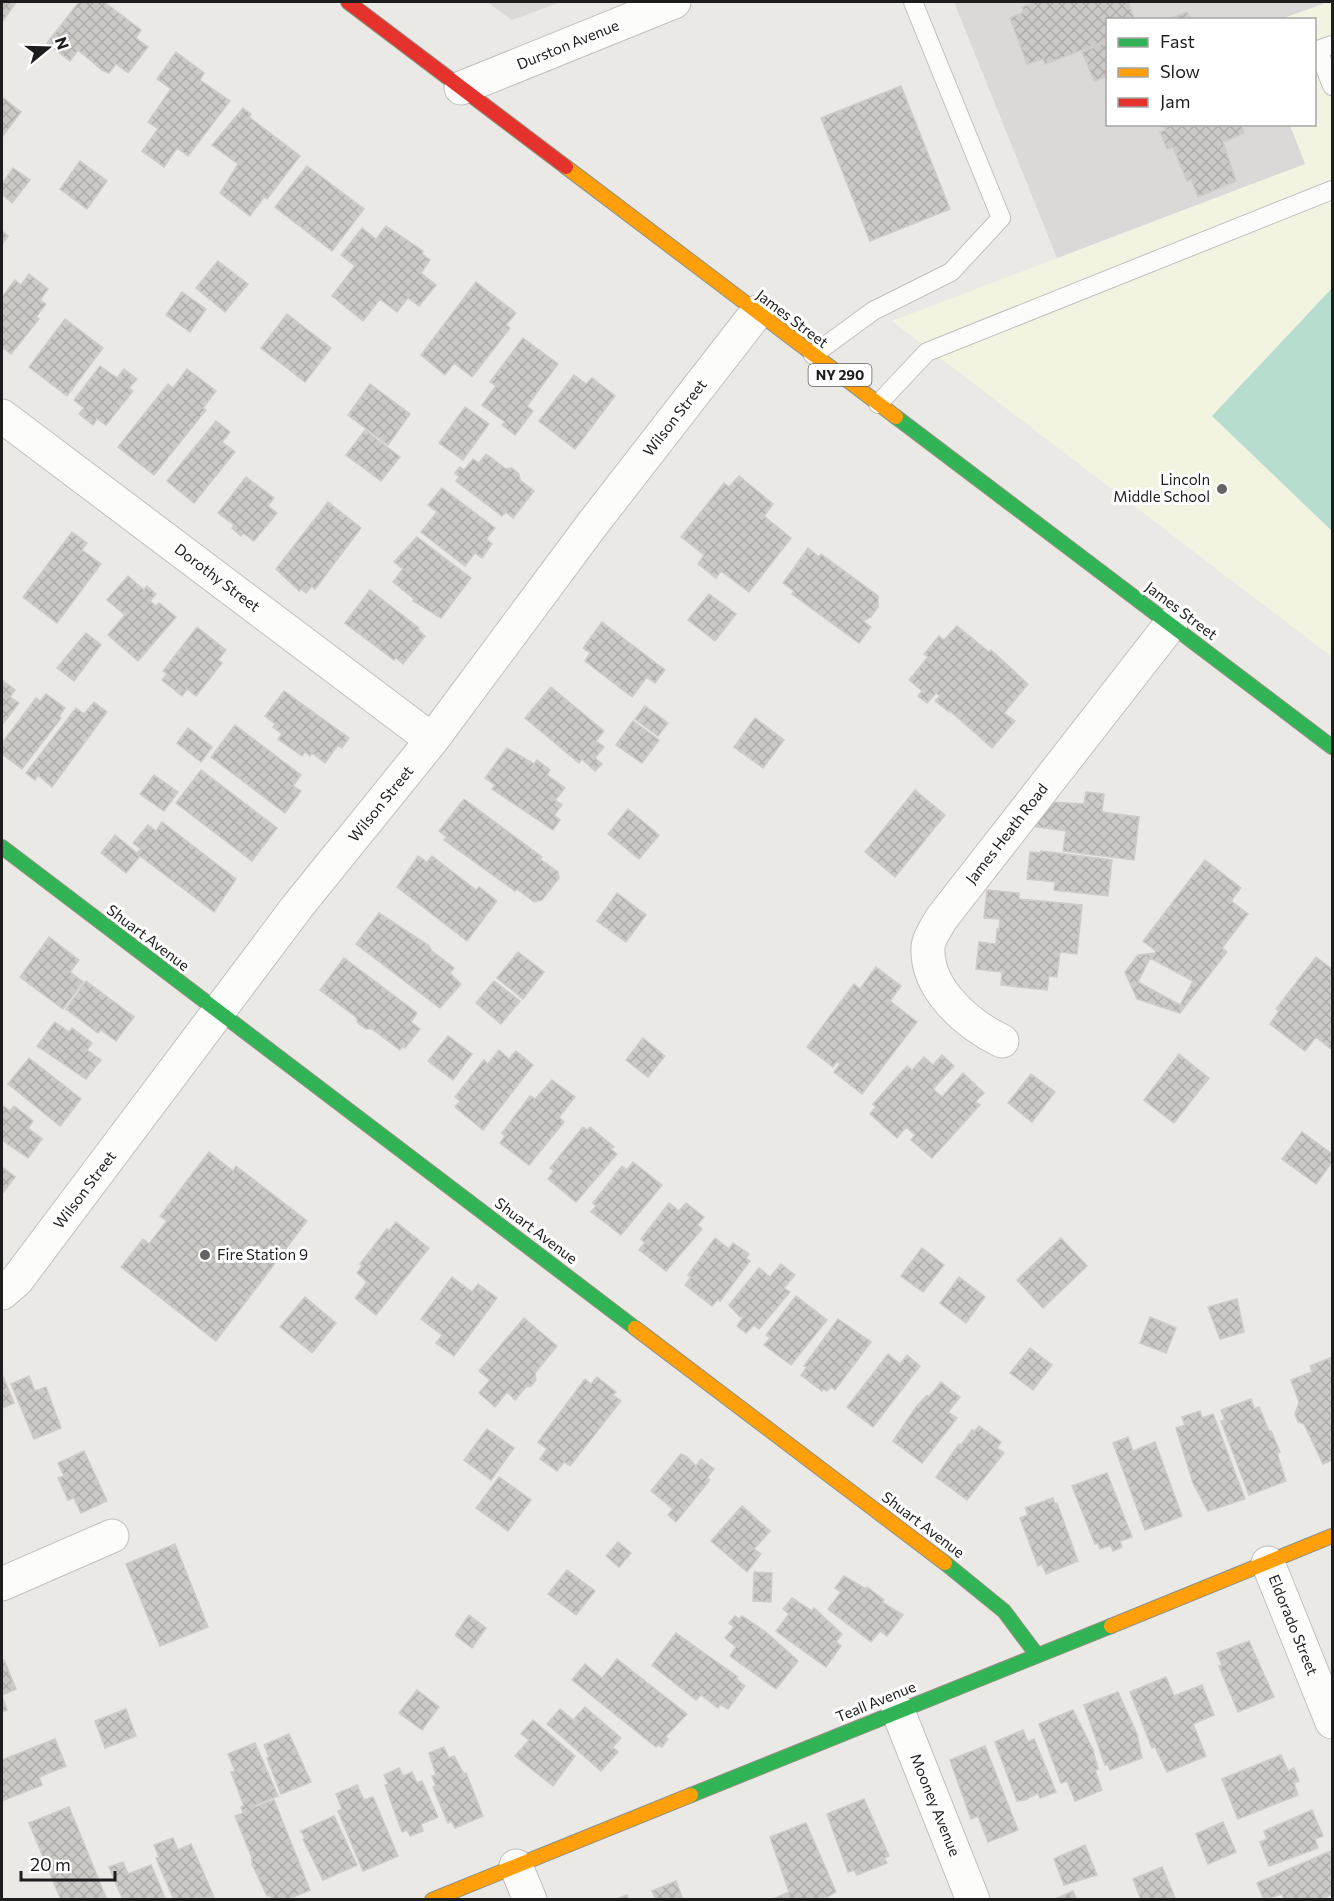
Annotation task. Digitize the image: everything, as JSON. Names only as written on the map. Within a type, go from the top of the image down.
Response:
[{"type":"street","name":"James Street","points":[[348,2],[1332,747]]},
{"type":"street","name":"Durston Avenue","points":[[461,88],[674,2]]},
{"type":"street","name":"Wilson Street","points":[[2,1293],[17,1280],[297,907],[432,740],[591,526],[757,312]]},
{"type":"street","name":"Dorothy Street","points":[[2,416],[432,740]]},
{"type":"street","name":"James Heath Road","points":[[1002,1041],[984,1032],[955,1008],[930,969],[928,946],[941,919],[1171,624]]},
{"type":"street","name":"Shuart Avenue","points":[[2,847],[981,1590],[1004,1611],[1037,1655]]},
{"type":"street","points":[[2,1584],[112,1536]]},
{"type":"street","name":"Teall Avenue","points":[[432,1899],[1332,1536]]},
{"type":"street","name":"Eldorado Street","points":[[1268,1563],[1332,1722]]},
{"type":"street","name":"Mooney Avenue","points":[[898,1711],[973,1899]]},
{"type":"street","points":[[516,1866],[530,1899]]},
{"type":"lane","points":[[813,355],[873,311],[951,272],[1001,218],[913,2]]},
{"type":"lane","points":[[1332,45],[1318,50],[1332,86]]},
{"type":"lane","points":[[878,404],[927,352],[1332,190]]},
{"type":"shaded area","points":[[487,2],[561,2],[512,20]]},
{"type":"shaded area","points":[[954,2],[1329,2],[1284,18],[1106,18],[1106,126],[1290,126],[1306,164],[1057,258]]},
{"type":"shaded area","name":"Lincoln Middle School","points":[[1332,2],[1332,657],[892,321],[1305,164],[1290,126],[1316,126],[1316,18],[1284,18]]},
{"type":"green space","points":[[1332,288],[1332,531],[1212,416]]},
{"type":"building","points":[[2,2],[16,2],[2,22]]},
{"type":"building","points":[[79,2],[104,2],[141,30],[136,38],[148,47],[128,73],[116,64],[109,73],[102,70],[78,50],[70,61],[47,43]]},
{"type":"building","points":[[1036,2],[1128,2],[1134,18],[1106,18],[1106,41],[1045,64],[1043,59],[1027,64],[1010,18],[1024,12],[1022,7]]},
{"type":"building","points":[[1187,12],[1190,18],[1172,18]]},
{"type":"building","points":[[1106,42],[1106,77],[1094,81],[1082,52]]},
{"type":"building","points":[[176,52],[204,73],[200,80],[230,101],[188,156],[177,148],[164,167],[142,151],[158,129],[148,122],[171,89],[157,79]]},
{"type":"building","points":[[901,86],[950,209],[870,241],[821,118]]},
{"type":"building","points":[[2,97],[21,112],[2,137]]},
{"type":"building","points":[[243,108],[251,114],[249,117],[300,156],[267,199],[264,197],[250,216],[220,193],[238,164],[212,145]]},
{"type":"building","points":[[1162,126],[1242,126],[1244,133],[1223,142],[1236,181],[1198,197],[1191,179],[1187,181],[1173,147],[1167,149],[1160,132],[1166,130]]},
{"type":"building","points":[[80,161],[107,181],[87,209],[60,189]]},
{"type":"building","points":[[307,166],[364,209],[332,251],[275,207]]},
{"type":"building","points":[[13,168],[30,180],[12,203],[2,194],[2,184]]},
{"type":"building","points":[[386,226],[423,251],[422,254],[430,260],[421,273],[436,285],[419,306],[408,298],[397,312],[380,299],[363,321],[332,296],[355,266],[341,255],[362,228],[376,239]]},
{"type":"building","points":[[2,231],[8,236],[2,244]]},
{"type":"building","points":[[218,261],[248,284],[225,312],[196,288]]},
{"type":"building","points":[[29,274],[48,289],[40,300],[46,304],[36,317],[39,319],[11,354],[2,347],[2,297],[15,280],[21,285]]},
{"type":"building","points":[[476,282],[516,313],[506,325],[510,328],[472,377],[454,363],[445,375],[421,355]]},
{"type":"building","points":[[182,292],[206,309],[190,332],[166,315]]},
{"type":"building","points":[[287,314],[331,348],[305,382],[261,348]]},
{"type":"building","points":[[65,319],[103,348],[67,396],[29,367]]},
{"type":"building","points":[[523,338],[558,364],[527,406],[533,411],[515,435],[502,425],[505,422],[482,405],[496,386],[490,382]]},
{"type":"building","points":[[100,366],[117,378],[124,369],[137,379],[129,388],[133,391],[106,425],[97,419],[93,425],[79,414],[84,408],[74,400]]},
{"type":"building","points":[[187,369],[216,391],[203,408],[206,410],[154,475],[118,447],[168,384],[173,388]]},
{"type":"building","points":[[574,375],[586,384],[592,378],[615,396],[575,449],[539,421]]},
{"type":"building","points":[[370,384],[410,414],[388,445],[348,415]]},
{"type":"building","points":[[465,407],[489,424],[463,460],[439,443]]},
{"type":"building","points":[[216,421],[230,432],[222,442],[235,452],[194,503],[167,481]]},
{"type":"building","points":[[365,430],[400,457],[381,481],[346,455]]},
{"type":"building","points":[[486,454],[506,469],[512,468],[519,474],[520,480],[534,491],[513,518],[506,512],[502,516],[456,481],[459,477],[455,473],[460,467],[464,470],[473,459],[479,463]]},
{"type":"building","points":[[739,476],[773,504],[764,516],[791,538],[749,592],[721,571],[716,578],[698,564],[704,555],[681,537],[724,483],[729,487]]},
{"type":"building","points":[[246,477],[274,498],[268,506],[277,513],[254,541],[243,533],[241,536],[232,528],[234,525],[218,513]]},
{"type":"building","points":[[442,488],[495,528],[486,539],[492,544],[482,558],[475,553],[465,566],[421,532],[437,512],[428,505]]},
{"type":"building","points":[[328,502],[361,528],[315,589],[312,586],[306,593],[301,589],[299,591],[276,569]]},
{"type":"building","points":[[72,532],[87,543],[82,550],[101,564],[57,623],[23,597]]},
{"type":"building","points":[[417,537],[471,578],[441,618],[413,601],[414,599],[393,582],[403,569],[394,562]]},
{"type":"building","points":[[808,548],[819,557],[821,554],[878,596],[878,607],[871,617],[863,621],[871,627],[859,643],[792,594],[794,591],[783,583]]},
{"type":"building","points":[[128,576],[144,590],[147,586],[156,594],[150,601],[156,606],[159,603],[176,617],[138,661],[108,635],[125,615],[107,600]]},
{"type":"building","points":[[370,590],[419,628],[418,630],[425,636],[403,664],[396,658],[394,660],[345,623]]},
{"type":"building","points":[[709,594],[736,614],[715,641],[688,620]]},
{"type":"building","points":[[602,622],[665,670],[655,683],[647,677],[632,697],[585,661],[590,653],[583,648]]},
{"type":"building","points":[[957,626],[989,652],[991,650],[1028,684],[1004,713],[1015,721],[992,748],[949,710],[949,712],[935,701],[940,696],[936,693],[927,703],[918,696],[922,691],[909,680],[928,657],[924,654],[939,636],[944,640]]},
{"type":"building","points":[[197,627],[226,650],[218,660],[222,663],[196,696],[187,689],[182,696],[162,680],[167,674],[163,671]]},
{"type":"building","points":[[86,633],[101,645],[74,681],[57,668]]},
{"type":"building","points":[[2,680],[15,690],[10,697],[19,703],[2,725]]},
{"type":"building","points":[[551,687],[604,731],[596,741],[604,747],[595,758],[602,764],[595,771],[582,759],[579,763],[525,718]]},
{"type":"building","points":[[284,691],[349,738],[342,748],[338,745],[325,763],[312,753],[310,756],[305,751],[302,756],[278,739],[282,734],[265,716]]},
{"type":"building","points":[[46,694],[65,708],[59,716],[61,718],[22,769],[2,754],[2,743],[36,698],[40,701]]},
{"type":"building","points":[[94,702],[107,712],[52,787],[38,775],[35,780],[26,773],[76,708],[84,714]]},
{"type":"building","points":[[645,706],[668,723],[658,736],[635,719]]},
{"type":"building","points":[[755,718],[784,740],[763,768],[734,747]]},
{"type":"building","points":[[633,721],[659,740],[642,763],[616,745]]},
{"type":"building","points":[[235,725],[301,775],[293,786],[301,791],[285,813],[211,757]]},
{"type":"building","points":[[188,728],[212,747],[201,762],[177,743]]},
{"type":"building","points":[[507,748],[534,764],[537,760],[550,770],[547,775],[565,788],[555,800],[562,805],[554,815],[560,820],[553,830],[492,789],[495,785],[485,778]]},
{"type":"building","points":[[201,770],[277,828],[252,861],[176,803]]},
{"type":"building","points":[[154,775],[178,792],[164,811],[140,794]]},
{"type":"building","points":[[915,790],[945,815],[895,877],[865,852]]},
{"type":"building","points":[[1086,792],[1104,794],[1102,812],[1139,817],[1134,860],[1063,851],[1066,831],[1031,826],[1034,801],[1084,804]]},
{"type":"building","points":[[464,799],[542,857],[540,859],[558,872],[559,878],[542,900],[534,902],[517,889],[515,891],[444,840],[447,837],[439,831]]},
{"type":"building","points":[[628,809],[659,835],[639,859],[608,834]]},
{"type":"building","points":[[162,822],[236,879],[214,912],[140,856],[126,873],[101,853],[115,835],[137,853],[141,849],[133,843],[148,825],[156,831]]},
{"type":"building","points":[[1041,851],[1112,860],[1108,896],[1054,890],[1055,882],[1027,879],[1030,852],[1041,853]]},
{"type":"building","points":[[418,856],[427,862],[432,856],[476,890],[479,887],[497,901],[467,941],[397,887]]},
{"type":"building","points":[[1205,860],[1241,888],[1231,901],[1248,914],[1222,948],[1227,952],[1180,1013],[1137,999],[1125,972],[1138,955],[1155,953],[1156,951],[1143,941]],"holes":[[[1150,958],[1193,981],[1180,1005],[1138,982]]]},
{"type":"building","points":[[987,890],[1019,893],[1019,899],[1082,905],[1077,954],[1060,952],[1057,977],[1049,976],[1047,990],[1001,985],[1002,972],[976,969],[979,942],[996,944],[997,929],[999,929],[1000,919],[984,918]]},
{"type":"building","points":[[617,893],[646,915],[626,942],[597,921]]},
{"type":"building","points":[[379,913],[428,945],[432,951],[454,968],[450,973],[461,984],[440,1008],[356,944]]},
{"type":"building","points":[[49,937],[79,960],[70,972],[83,982],[63,1009],[20,977]]},
{"type":"building","points":[[518,952],[544,972],[523,999],[497,978]]},
{"type":"building","points":[[1316,957],[1332,969],[1332,1050],[1316,1037],[1305,1051],[1270,1024],[1279,1011],[1276,1009]]},
{"type":"building","points":[[344,958],[417,1013],[411,1022],[420,1029],[405,1048],[403,1046],[400,1050],[372,1029],[366,1029],[358,1023],[356,1017],[320,990]]},
{"type":"building","points":[[876,967],[901,986],[890,1001],[917,1022],[862,1094],[834,1072],[840,1064],[837,1061],[833,1067],[807,1047],[854,984],[860,989]]},
{"type":"building","points":[[86,981],[134,1017],[116,1041],[101,1030],[98,1033],[66,1009]]},
{"type":"building","points":[[494,981],[520,1001],[501,1024],[476,1003]]},
{"type":"building","points":[[55,1022],[69,1032],[72,1028],[92,1043],[87,1050],[101,1060],[86,1079],[37,1046]]},
{"type":"building","points":[[448,1036],[472,1054],[453,1080],[428,1061]]},
{"type":"building","points":[[643,1038],[665,1056],[648,1077],[626,1060]]},
{"type":"building","points":[[499,1050],[509,1059],[516,1051],[533,1065],[483,1130],[455,1107],[460,1101],[455,1097],[484,1060],[488,1064]]},
{"type":"building","points":[[1179,1054],[1209,1078],[1174,1123],[1144,1100]]},
{"type":"building","points":[[942,1055],[954,1066],[933,1089],[942,1097],[963,1073],[984,1093],[975,1102],[980,1105],[932,1158],[911,1140],[915,1135],[906,1127],[897,1138],[870,1114],[876,1107],[873,1104],[907,1066],[912,1070],[924,1057],[933,1065]]},
{"type":"building","points":[[29,1058],[81,1099],[60,1126],[8,1084]]},
{"type":"building","points":[[1031,1074],[1055,1092],[1032,1122],[1008,1103]]},
{"type":"building","points":[[552,1080],[575,1097],[559,1117],[564,1122],[529,1165],[500,1143],[505,1136],[502,1133],[530,1096],[535,1099]]},
{"type":"building","points":[[2,1105],[10,1111],[14,1106],[33,1121],[28,1128],[42,1139],[28,1158],[2,1140]]},
{"type":"building","points":[[583,1127],[587,1130],[590,1127],[614,1147],[611,1149],[617,1154],[576,1202],[548,1179],[554,1171],[550,1168]]},
{"type":"building","points":[[1302,1132],[1332,1154],[1332,1162],[1316,1184],[1282,1159]]},
{"type":"building","name":"Fire Station 9","points":[[209,1152],[233,1171],[236,1166],[307,1221],[216,1341],[121,1267],[143,1239],[149,1244],[167,1221],[160,1216]]},
{"type":"building","points":[[633,1162],[662,1185],[621,1235],[591,1212],[596,1206],[593,1203],[622,1166],[627,1170]]},
{"type":"building","points":[[2,1167],[15,1177],[2,1194]]},
{"type":"building","points":[[669,1203],[679,1211],[686,1203],[704,1217],[697,1225],[702,1229],[666,1271],[639,1250],[645,1243],[641,1239]]},
{"type":"building","points":[[396,1222],[429,1248],[376,1315],[355,1298],[367,1282],[357,1273],[362,1266],[360,1264],[387,1229],[389,1231]]},
{"type":"building","points":[[715,1238],[729,1249],[733,1243],[749,1254],[746,1258],[750,1261],[720,1301],[718,1299],[712,1306],[685,1285],[691,1277],[688,1275]]},
{"type":"building","points":[[1061,1238],[1087,1266],[1043,1308],[1017,1280]]},
{"type":"building","points":[[922,1248],[944,1265],[923,1292],[901,1276]]},
{"type":"building","points":[[781,1264],[795,1275],[784,1288],[790,1292],[759,1329],[754,1325],[746,1333],[737,1326],[744,1316],[740,1317],[729,1305],[759,1268],[770,1277]]},
{"type":"building","points":[[452,1277],[472,1292],[478,1284],[497,1298],[454,1356],[436,1343],[442,1335],[421,1319]]},
{"type":"building","points":[[959,1277],[985,1297],[966,1323],[940,1303]]},
{"type":"building","points":[[796,1296],[827,1320],[791,1365],[764,1345],[770,1338],[766,1335]]},
{"type":"building","points":[[305,1297],[336,1323],[312,1353],[280,1327]]},
{"type":"building","points":[[1237,1299],[1244,1332],[1220,1339],[1208,1307]]},
{"type":"building","points":[[1150,1317],[1176,1328],[1166,1353],[1140,1343]]},
{"type":"building","points":[[524,1318],[557,1346],[535,1373],[536,1380],[531,1386],[526,1387],[515,1400],[507,1392],[495,1407],[479,1393],[490,1380],[479,1371]]},
{"type":"building","points":[[838,1319],[871,1342],[835,1390],[831,1387],[827,1391],[823,1389],[822,1391],[801,1375],[807,1367],[804,1366]]},
{"type":"building","points":[[1030,1348],[1052,1365],[1033,1390],[1010,1373]]},
{"type":"building","points":[[888,1354],[900,1364],[907,1355],[920,1366],[873,1427],[847,1407]]},
{"type":"building","points":[[1330,1358],[1332,1364],[1332,1460],[1323,1464],[1304,1424],[1298,1422],[1295,1414],[1299,1402],[1291,1380],[1312,1372],[1310,1366]]},
{"type":"building","points":[[2,1374],[14,1403],[2,1408]]},
{"type":"building","points":[[29,1376],[35,1391],[46,1387],[61,1428],[34,1439],[11,1384]]},
{"type":"building","points":[[597,1377],[616,1392],[613,1395],[621,1401],[570,1466],[564,1462],[557,1471],[540,1459],[547,1449],[538,1442],[585,1379],[591,1384]]},
{"type":"building","points":[[941,1382],[960,1397],[948,1412],[957,1418],[922,1463],[893,1441],[916,1407],[927,1395],[929,1397]]},
{"type":"building","points":[[1251,1399],[1254,1409],[1259,1407],[1280,1452],[1277,1453],[1286,1481],[1249,1495],[1221,1421],[1225,1420],[1221,1410]]},
{"type":"building","points":[[1200,1411],[1202,1418],[1213,1414],[1245,1499],[1208,1511],[1193,1483],[1176,1428],[1185,1425],[1182,1417]]},
{"type":"building","points":[[979,1426],[1001,1442],[997,1448],[1004,1453],[967,1500],[936,1477],[959,1444],[961,1445],[972,1430],[975,1431]]},
{"type":"building","points":[[487,1429],[514,1448],[491,1480],[464,1460]]},
{"type":"building","points":[[1128,1437],[1133,1451],[1155,1442],[1182,1516],[1145,1530],[1113,1443]]},
{"type":"building","points":[[84,1451],[107,1501],[81,1513],[74,1498],[68,1500],[58,1478],[64,1476],[58,1463]]},
{"type":"building","points":[[681,1454],[696,1466],[701,1459],[714,1469],[707,1478],[710,1480],[676,1522],[668,1515],[673,1509],[651,1491]]},
{"type":"building","points":[[1107,1473],[1132,1537],[1120,1541],[1122,1547],[1113,1551],[1111,1545],[1100,1549],[1098,1543],[1095,1544],[1072,1486]]},
{"type":"building","points":[[499,1477],[531,1500],[508,1531],[476,1508]]},
{"type":"building","points":[[1053,1498],[1055,1504],[1057,1503],[1078,1561],[1046,1574],[1042,1564],[1038,1566],[1020,1518],[1028,1515],[1025,1508]]},
{"type":"building","points":[[742,1506],[770,1531],[754,1549],[761,1554],[747,1572],[711,1541]]},
{"type":"building","points":[[618,1542],[631,1553],[619,1567],[606,1556]]},
{"type":"building","points":[[175,1544],[208,1627],[160,1646],[126,1564]]},
{"type":"building","points":[[567,1570],[595,1591],[576,1615],[548,1594]]},
{"type":"building","points":[[754,1572],[772,1573],[771,1602],[753,1601]]},
{"type":"building","points":[[844,1576],[866,1589],[867,1587],[884,1600],[882,1602],[903,1615],[887,1636],[880,1631],[871,1642],[828,1609],[841,1592],[835,1588]]},
{"type":"building","points":[[792,1598],[812,1611],[814,1608],[842,1634],[836,1642],[841,1646],[826,1667],[776,1631],[789,1614],[783,1609]]},
{"type":"building","points":[[469,1615],[486,1628],[472,1648],[455,1635]]},
{"type":"building","points":[[735,1616],[739,1619],[742,1616],[766,1632],[798,1661],[776,1689],[730,1656],[736,1647],[725,1638],[734,1627],[729,1623]]},
{"type":"building","points":[[676,1633],[738,1677],[736,1679],[745,1686],[728,1709],[720,1704],[718,1708],[701,1695],[696,1700],[652,1665]]},
{"type":"building","points":[[1249,1641],[1274,1697],[1238,1712],[1219,1666],[1222,1665],[1217,1653]]},
{"type":"building","points":[[617,1659],[687,1714],[665,1737],[668,1739],[662,1747],[658,1745],[656,1747],[572,1680],[585,1664],[602,1678]]},
{"type":"building","points":[[4,1660],[16,1689],[2,1695],[2,1661]]},
{"type":"building","points":[[1166,1677],[1174,1696],[1202,1685],[1214,1715],[1193,1724],[1206,1756],[1167,1772],[1155,1747],[1152,1748],[1130,1692]]},
{"type":"building","points":[[417,1690],[439,1707],[422,1730],[399,1713]]},
{"type":"building","points":[[1118,1692],[1137,1734],[1142,1758],[1110,1770],[1108,1765],[1105,1765],[1084,1705]]},
{"type":"building","points":[[2,1696],[7,1710],[2,1712]]},
{"type":"building","points":[[585,1707],[621,1738],[613,1747],[618,1752],[601,1771],[547,1724],[560,1709],[573,1720]]},
{"type":"building","points":[[126,1709],[136,1736],[105,1748],[95,1721]]},
{"type":"building","points":[[1073,1710],[1093,1750],[1098,1769],[1095,1770],[1102,1790],[1075,1801],[1067,1781],[1061,1783],[1039,1724]]},
{"type":"building","points":[[533,1720],[575,1756],[553,1786],[515,1756],[529,1740],[521,1734]]},
{"type":"building","points":[[1023,1730],[1028,1742],[1034,1739],[1056,1792],[1040,1798],[1038,1793],[1025,1800],[1017,1801],[995,1742]]},
{"type":"building","points":[[289,1734],[311,1782],[281,1794],[264,1745]]},
{"type":"building","points":[[55,1739],[66,1766],[39,1777],[42,1785],[2,1801],[2,1760]]},
{"type":"building","points":[[255,1743],[278,1796],[255,1805],[255,1807],[274,1800],[310,1890],[286,1900],[272,1900],[270,1895],[267,1896],[252,1864],[252,1858],[235,1816],[243,1813],[241,1807],[244,1806],[231,1772],[235,1771],[228,1754]]},
{"type":"building","points":[[985,1746],[1018,1830],[988,1842],[978,1816],[971,1819],[950,1760]]},
{"type":"building","points":[[444,1747],[449,1758],[454,1756],[464,1774],[466,1773],[483,1816],[455,1828],[451,1821],[448,1823],[433,1787],[436,1786],[432,1776],[436,1775],[429,1753]]},
{"type":"building","points":[[1281,1755],[1288,1771],[1294,1768],[1299,1781],[1294,1783],[1298,1795],[1238,1819],[1222,1779]]},
{"type":"building","points":[[399,1768],[403,1776],[412,1772],[417,1783],[422,1781],[438,1817],[421,1824],[423,1831],[410,1836],[407,1830],[402,1832],[385,1785],[388,1784],[384,1775]]},
{"type":"building","points":[[357,1785],[364,1800],[373,1797],[398,1856],[363,1871],[338,1811],[342,1809],[336,1794]]},
{"type":"building","points":[[864,1799],[889,1856],[884,1858],[887,1863],[857,1875],[854,1870],[848,1872],[827,1814]]},
{"type":"building","points":[[69,1807],[107,1900],[61,1900],[29,1823]]},
{"type":"building","points":[[1312,1810],[1323,1836],[1315,1839],[1318,1848],[1269,1866],[1260,1842],[1267,1839],[1264,1831]]},
{"type":"building","points":[[334,1816],[357,1865],[323,1880],[301,1831]]},
{"type":"building","points":[[1223,1822],[1236,1852],[1208,1864],[1196,1834]]},
{"type":"building","points":[[806,1823],[836,1892],[822,1900],[771,1900],[789,1892],[770,1837]]},
{"type":"building","points":[[173,1838],[178,1850],[191,1844],[214,1897],[174,1900],[156,1858],[159,1857],[154,1845]]},
{"type":"building","points":[[1085,1845],[1097,1875],[1064,1885],[1054,1859]]},
{"type":"building","points":[[1331,1851],[1332,1894],[1321,1900],[1284,1900],[1282,1894],[1264,1900],[1257,1883]]},
{"type":"building","points":[[123,1862],[128,1874],[151,1865],[166,1900],[123,1900],[109,1867]]},
{"type":"building","points":[[1162,1867],[1176,1900],[1141,1900],[1133,1879]]},
{"type":"building","points":[[676,1881],[683,1900],[656,1900],[652,1891]]},
{"type":"building","points":[[1073,1891],[1077,1900],[1053,1900]]},
{"type":"building","points":[[627,1895],[629,1900],[614,1900]]},
{"type":"traffic: fast","points":[[896,417],[1332,747]]},
{"type":"traffic: fast","points":[[2,847],[635,1328]]},
{"type":"traffic: fast","points":[[945,1563],[1004,1611],[1037,1655]]},
{"type":"traffic: fast","points":[[691,1795],[1111,1626]]},
{"type":"traffic: slow","points":[[566,167],[896,417]]},
{"type":"traffic: slow","points":[[635,1328],[945,1563]]},
{"type":"traffic: slow","points":[[1111,1626],[1332,1536]]},
{"type":"traffic: slow","points":[[432,1900],[691,1795]]},
{"type":"traffic: jam","points":[[348,2],[566,167]]},
{"type":"place","name":"Lincoln Middle School","points":[[1222,489]]},
{"type":"place","name":"Fire Station 9","points":[[205,1255]]}]
